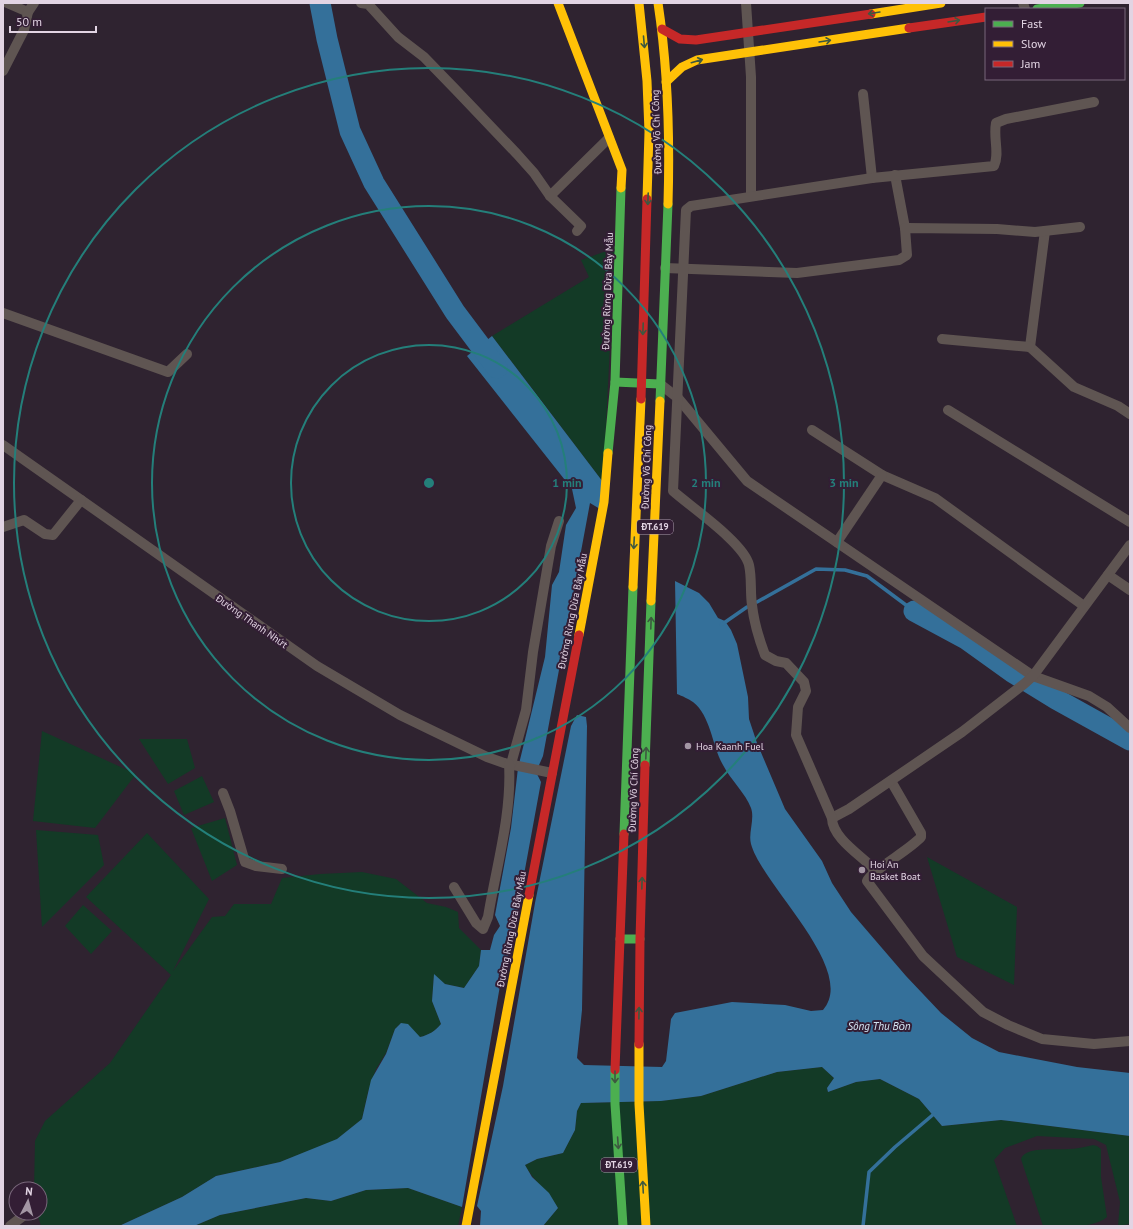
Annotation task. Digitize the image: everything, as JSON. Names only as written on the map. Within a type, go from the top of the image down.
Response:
[{"type":"main road","name":"Đường Rừng Dừa Bảy Mẫu","points":[[466,1226],[549,773],[604,502],[614,382],[622,170],[558,3]]},
{"type":"main road","name":"Đường Võ Chí Công","points":[[623,1226],[615,1104],[615,1051],[628,673],[641,384],[649,132],[647,81],[639,3]]},
{"type":"main road","name":"Đường Võ Chí Công","points":[[646,1226],[639,1104],[638,1052],[640,939],[670,149],[662,29],[658,3]]},
{"type":"main road","points":[[662,29],[680,39],[696,40],[941,3]]},
{"type":"main road","points":[[1044,8],[1080,3]]},
{"type":"main road","points":[[666,82],[682,67],[697,60],[985,17]]},
{"type":"main road","points":[[614,382],[660,384]]},
{"type":"main road","points":[[620,939],[640,939]]},
{"type":"street","points":[[7,3],[28,12]]},
{"type":"street","points":[[3,71],[24,30],[28,12],[34,3]]},
{"type":"street","points":[[361,3],[368,4],[376,11],[398,37],[424,57],[517,154],[534,173],[550,196],[581,226],[577,231]]},
{"type":"street","points":[[746,3],[750,53],[751,196]]},
{"type":"street","points":[[863,94],[872,178]]},
{"type":"street","points":[[874,872],[872,867],[836,834],[832,826],[832,818],[796,735],[798,707],[806,691],[805,685],[803,680],[786,663],[776,662],[765,656],[756,631],[749,564],[722,530],[673,491],[686,210],[688,207],[751,196],[872,178],[994,166],[997,158],[993,134],[996,123],[1006,119],[1094,102]]},
{"type":"street","points":[[550,196],[609,138]]},
{"type":"street","points":[[665,268],[797,273],[899,260],[907,255],[905,228],[895,175]]},
{"type":"street","points":[[905,228],[997,229],[1035,232],[1080,226]]},
{"type":"street","points":[[1030,347],[1045,231]]},
{"type":"street","points":[[3,313],[168,372],[188,354]]},
{"type":"street","points":[[942,339],[1030,347],[1074,387],[1118,406],[1130,414]]},
{"type":"street","points":[[660,384],[678,398],[747,482],[1033,676],[1089,696],[1107,707],[1130,728]]},
{"type":"street","points":[[948,410],[1130,522]]},
{"type":"street","points":[[812,430],[882,475],[936,498],[1084,606]]},
{"type":"street","name":"Đường Thanh Nhứt","points":[[3,445],[317,666],[400,715],[487,757],[513,765],[549,773]]},
{"type":"street","points":[[837,542],[882,475]]},
{"type":"street","points":[[3,527],[24,520],[45,534],[53,535],[81,500]]},
{"type":"street","points":[[454,886],[476,923],[483,928],[488,917],[507,814],[513,765],[526,710],[533,652],[551,546],[559,521]]},
{"type":"street","points":[[832,818],[849,809],[962,732],[1033,676],[1130,545]]},
{"type":"street","points":[[1108,575],[1130,590]]},
{"type":"street","points":[[891,781],[922,835],[920,839],[894,860],[874,872],[868,878],[868,883],[924,956],[983,1012],[1008,1025],[1042,1039],[1094,1044],[1130,1041]]},
{"type":"street","points":[[223,793],[230,811],[245,862],[256,866],[282,869]]},
{"type":"green space","points":[[615,248],[603,482],[492,336],[589,277],[581,260]]},
{"type":"green space","points":[[42,731],[136,774],[95,828],[33,821]]},
{"type":"green space","points":[[139,739],[187,739],[195,768],[168,784]]},
{"type":"green space","points":[[202,776],[214,802],[184,815],[174,791]]},
{"type":"green space","points":[[225,818],[237,865],[212,881],[191,828]]},
{"type":"green space","points":[[36,830],[98,835],[104,865],[42,927]]},
{"type":"green space","points":[[147,833],[209,899],[173,971],[212,917],[225,916],[234,904],[271,904],[282,878],[362,872],[396,879],[427,903],[446,907],[458,912],[459,928],[481,950],[479,966],[464,988],[445,984],[434,975],[432,1001],[441,1024],[432,1032],[420,1037],[401,1023],[395,1029],[386,1053],[376,1069],[368,1092],[362,1119],[336,1140],[280,1162],[216,1176],[182,1197],[119,1226],[41,1226],[39,1221],[48,1221],[48,1181],[34,1181],[35,1141],[45,1121],[110,1063],[171,975],[86,897]]},
{"type":"green space","points":[[927,857],[1017,907],[1014,985],[957,957]]},
{"type":"green space","points":[[83,905],[112,931],[91,954],[65,926]]},
{"type":"green space","points":[[822,1067],[834,1078],[827,1088],[828,1092],[856,1082],[880,1079],[919,1099],[942,1126],[1001,1120],[1130,1136],[1130,1224],[1118,1226],[1120,1202],[1106,1145],[1094,1139],[1037,1136],[1005,1148],[994,1160],[1017,1226],[543,1226],[558,1208],[525,1165],[537,1159],[563,1153],[575,1130],[577,1111],[581,1103],[661,1101],[701,1096],[777,1072]]},
{"type":"green space","points":[[1093,1145],[1101,1149],[1101,1177],[1107,1217],[1101,1221],[1086,1225],[1043,1226],[1021,1159],[1028,1152],[1034,1150],[1074,1149]]},
{"type":"green space","points":[[408,1188],[462,1207],[458,1226],[194,1226],[220,1215],[306,1198],[331,1201],[366,1190]]},
{"type":"water","points":[[492,336],[603,482],[600,509],[590,503],[543,756],[536,772],[541,782],[510,951],[503,968],[462,1207],[408,1188],[366,1190],[331,1201],[306,1198],[220,1215],[194,1226],[119,1226],[182,1197],[216,1176],[280,1162],[337,1139],[362,1119],[371,1080],[386,1054],[395,1029],[401,1023],[408,1024],[420,1037],[432,1032],[441,1024],[432,1001],[434,974],[445,984],[464,988],[479,966],[481,950],[490,950],[494,935],[500,926],[495,915],[511,828],[518,768],[545,657],[552,585],[559,572],[566,525],[576,508],[572,489],[467,356]]},
{"type":"water","name":"Sông Thu Bồn","points":[[675,581],[699,593],[709,603],[718,618],[725,621],[731,630],[737,644],[748,697],[749,719],[757,743],[785,809],[822,861],[832,883],[851,912],[906,976],[941,1013],[972,1038],[999,1052],[1077,1067],[1130,1073],[1130,1136],[1001,1120],[942,1126],[919,1099],[880,1079],[856,1082],[828,1092],[827,1088],[834,1078],[822,1067],[777,1072],[701,1096],[661,1101],[581,1103],[577,1111],[575,1130],[563,1153],[537,1159],[525,1165],[532,1177],[549,1193],[558,1208],[543,1226],[480,1226],[481,1211],[477,1206],[503,1086],[535,903],[571,726],[577,715],[586,717],[587,726],[582,1010],[577,1058],[584,1065],[662,1067],[666,1061],[671,1019],[675,1013],[732,1002],[785,1005],[811,1011],[823,1010],[830,993],[828,973],[818,951],[804,927],[772,882],[759,861],[751,844],[750,835],[752,812],[746,797],[723,765],[704,715],[693,702],[677,694]]},
{"type":"waterway","points":[[320,3],[327,39],[350,131],[374,183],[455,312],[497,368]]},
{"type":"waterway","points":[[757,602],[816,569],[845,570],[867,576],[914,611]]},
{"type":"waterway","points":[[721,625],[747,607]]},
{"type":"waterway","points":[[914,611],[966,639],[1012,672],[1056,699],[1130,740]]},
{"type":"waterway","points":[[863,1226],[869,1172],[895,1147],[935,1113]]},
{"type":"traffic: fast","points":[[1044,8],[1080,3]]},
{"type":"traffic: fast","points":[[608,453],[615,382],[621,188]]},
{"type":"traffic: fast","points":[[660,401],[668,204]]},
{"type":"traffic: fast","points":[[615,382],[660,384]]},
{"type":"traffic: fast","points":[[624,834],[633,587]]},
{"type":"traffic: fast","points":[[645,765],[651,601]]},
{"type":"traffic: fast","points":[[620,939],[640,939]]},
{"type":"traffic: fast","points":[[615,1070],[615,1104],[623,1226]]},
{"type":"traffic: slow","points":[[558,3],[622,170],[621,188]]},
{"type":"traffic: slow","points":[[639,3],[647,81],[649,132],[647,199]]},
{"type":"traffic: slow","points":[[658,3],[668,103],[668,204]]},
{"type":"traffic: slow","points":[[871,14],[941,3]]},
{"type":"traffic: slow","points":[[666,82],[682,67],[697,60],[909,28]]},
{"type":"traffic: slow","points":[[633,587],[641,399]]},
{"type":"traffic: slow","points":[[651,601],[660,401]]},
{"type":"traffic: slow","points":[[579,635],[604,502],[608,453]]},
{"type":"traffic: slow","points":[[466,1226],[529,895]]},
{"type":"traffic: slow","points":[[639,1044],[639,1104],[646,1226]]},
{"type":"traffic: jam","points":[[662,29],[680,39],[696,40],[871,14]]},
{"type":"traffic: jam","points":[[909,28],[985,17]]},
{"type":"traffic: jam","points":[[641,399],[647,199]]},
{"type":"traffic: jam","points":[[529,895],[579,635]]},
{"type":"traffic: jam","points":[[639,1044],[640,939],[645,765]]},
{"type":"traffic: jam","points":[[615,1070],[624,834]]},
{"type":"place","name":"Hoa Kaanh Fuel","points":[[688,746]]},
{"type":"place","name":"Hoi An Basket Boat","points":[[862,870]]}]
